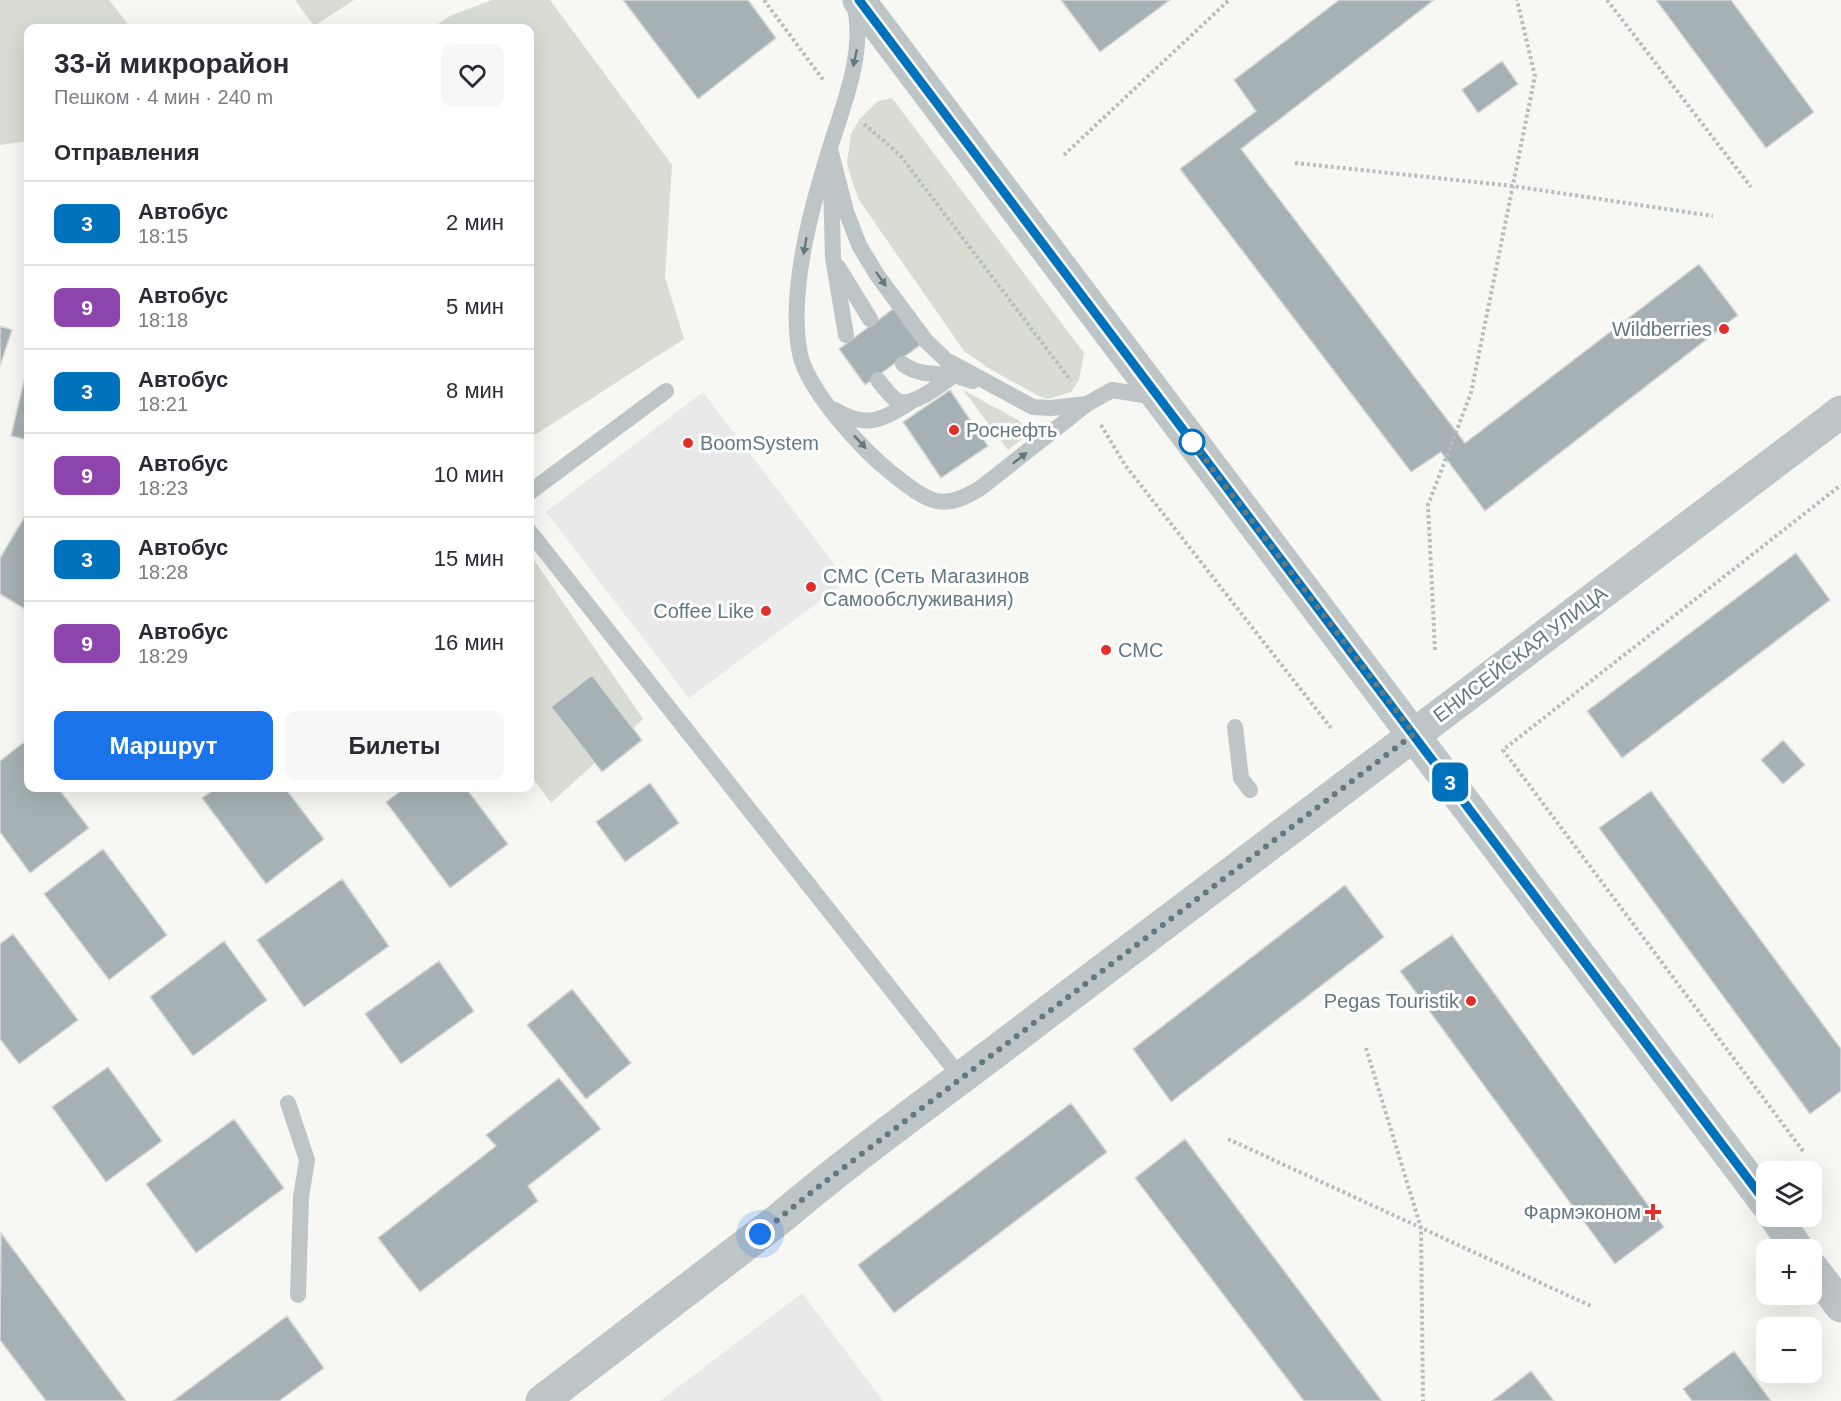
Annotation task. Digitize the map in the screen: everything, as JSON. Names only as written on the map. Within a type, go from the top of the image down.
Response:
[{"type":"street","points":[[859,0],[1756,1189]]},
{"type":"street","name":"ЕНИСЕЙСКАЯ УЛИЦА","points":[[542,1401],[813,1191],[1841,412]]},
{"type":"street","points":[[1822,1281],[1841,1306]]},
{"type":"lane","points":[[853,0],[858,27],[857,46],[844,104],[811,212],[796,321],[801,355],[808,374],[846,428],[887,470],[925,496],[944,502],[965,498],[982,487],[1088,404],[1112,390],[1158,397]]},
{"type":"lane","points":[[830,148],[833,258],[846,335]]},
{"type":"lane","points":[[830,148],[846,211],[859,245],[933,350],[946,360],[1034,407],[1051,408],[1088,404]]},
{"type":"lane","points":[[833,258],[870,319]]},
{"type":"lane","points":[[903,363],[909,369],[924,373],[954,375],[995,387]]},
{"type":"lane","points":[[827,403],[849,417],[872,421],[889,415],[954,375]]},
{"type":"lane","points":[[878,380],[897,400],[904,403],[913,401]]},
{"type":"lane","points":[[534,489],[666,391]]},
{"type":"lane","points":[[534,537],[962,1079]]},
{"type":"lane","points":[[1235,727],[1241,778],[1250,790]]},
{"type":"lane","points":[[288,1103],[307,1160],[301,1197],[298,1296]]},
{"type":"path","points":[[764,0],[828,86],[859,120],[900,154],[1088,404],[1125,465],[1331,728]]},
{"type":"path","points":[[1065,155],[1229,0]]},
{"type":"path","points":[[1435,650],[1428,505],[1471,393],[1535,75],[1517,0]]},
{"type":"path","points":[[1607,0],[1751,187]]},
{"type":"path","points":[[1295,163],[1513,186],[1713,216]]},
{"type":"path","points":[[1803,1151],[1503,750],[1841,485]]},
{"type":"path","points":[[1366,1048],[1421,1228],[1423,1401]]},
{"type":"path","points":[[1228,1138],[1591,1306]]},
{"type":"shaded area","points":[[0,0],[109,0],[128,24],[24,24],[24,142],[0,145]]},
{"type":"shaded area","points":[[295,0],[354,0],[317,24],[313,24]]},
{"type":"shaded area","points":[[492,0],[550,0],[672,165],[665,277],[684,339],[534,435],[534,24],[438,24],[450,16]]},
{"type":"shaded area","points":[[892,98],[1084,353],[1079,380],[1071,392],[1048,399],[1039,396],[988,368],[964,351],[859,200],[847,163],[851,134],[859,120],[878,101]]},
{"type":"shaded area","points":[[963,390],[1018,420],[1026,428],[1026,436],[1008,450]]},
{"type":"shaded area","points":[[703,392],[847,581],[689,698],[546,512]]},
{"type":"shaded area","points":[[534,560],[643,719],[551,803],[534,780]]},
{"type":"shaded area","points":[[802,1293],[883,1401],[660,1401]]},
{"type":"building","points":[[623,0],[748,0],[776,38],[698,99]]},
{"type":"building","points":[[1061,0],[1170,0],[1100,52]]},
{"type":"building","points":[[1339,0],[1434,0],[1241,149],[1465,443],[1699,264],[1738,315],[1485,511],[1441,452],[1411,472],[1180,169],[1256,111],[1234,80]]},
{"type":"building","points":[[1656,0],[1731,0],[1814,112],[1766,148]]},
{"type":"building","points":[[1502,61],[1518,84],[1478,113],[1462,90]]},
{"type":"building","points":[[897,306],[923,343],[865,385],[839,349]]},
{"type":"building","points":[[0,326],[12,330],[0,366]]},
{"type":"building","points":[[24,381],[24,439],[11,436]]},
{"type":"building","points":[[950,390],[988,446],[941,478],[903,422]]},
{"type":"building","points":[[24,518],[24,609],[0,594],[0,558]]},
{"type":"building","points":[[1796,553],[1830,600],[1622,758],[1587,711]]},
{"type":"building","points":[[592,675],[642,740],[602,772],[551,707]]},
{"type":"building","points":[[1783,740],[1805,765],[1783,784],[1761,760]]},
{"type":"building","points":[[24,742],[24,792],[61,792],[89,828],[30,873],[0,832],[0,761]]},
{"type":"building","points":[[650,783],[679,823],[625,862],[596,822]]},
{"type":"building","points":[[1651,791],[1841,1049],[1841,1091],[1810,1114],[1599,828]]},
{"type":"building","points":[[210,792],[288,792],[324,839],[266,884],[202,798]]},
{"type":"building","points":[[400,792],[469,792],[508,844],[450,888],[386,802]]},
{"type":"building","points":[[103,849],[167,935],[109,980],[44,894]]},
{"type":"building","points":[[342,879],[389,946],[304,1007],[257,940]]},
{"type":"building","points":[[1345,885],[1384,937],[1171,1102],[1133,1049]]},
{"type":"building","points":[[13,934],[78,1020],[19,1064],[0,1039],[0,944]]},
{"type":"building","points":[[1452,935],[1664,1227],[1615,1264],[1400,971]]},
{"type":"building","points":[[224,941],[267,1000],[193,1056],[150,997]]},
{"type":"building","points":[[439,961],[474,1011],[401,1064],[365,1014]]},
{"type":"building","points":[[572,989],[631,1063],[586,1099],[527,1025]]},
{"type":"building","points":[[108,1067],[162,1141],[106,1182],[52,1107]]},
{"type":"building","points":[[559,1078],[601,1129],[528,1186],[538,1201],[420,1292],[378,1238],[496,1146],[486,1135]]},
{"type":"building","points":[[1071,1103],[1107,1152],[894,1313],[858,1265]]},
{"type":"building","points":[[234,1119],[284,1188],[196,1253],[146,1184]]},
{"type":"building","points":[[1185,1139],[1382,1401],[1304,1401],[1135,1178]]},
{"type":"building","points":[[1,1233],[126,1401],[46,1401],[0,1340]]},
{"type":"building","points":[[287,1316],[324,1368],[279,1401],[173,1401]]},
{"type":"building","points":[[1734,1351],[1771,1401],[1692,1401],[1683,1389]]},
{"type":"building","points":[[1531,1371],[1554,1401],[1492,1401]]},
{"type":"bus line","name":"3","points":[[859,0],[1756,1188]]},
{"type":"place","name":"Wildberries","points":[[1724,329]]},
{"type":"place","name":"Роснефть","points":[[954,430]]},
{"type":"place","name":"BoomSystem","points":[[688,443]]},
{"type":"place","name":"СМС (Сеть Магазинов Самообслуживания)","points":[[811,587]]},
{"type":"place","name":"Coffee Like","points":[[766,611]]},
{"type":"place","name":"СМС","points":[[1106,650]]},
{"type":"place","name":"Pegas Touristik","points":[[1471,1001]]},
{"type":"place","name":"Фармэконом","points":[[1653,1212]]},
{"type":"route","points":[[760,1234],[813,1191],[1414,734],[1192,442]]}]
